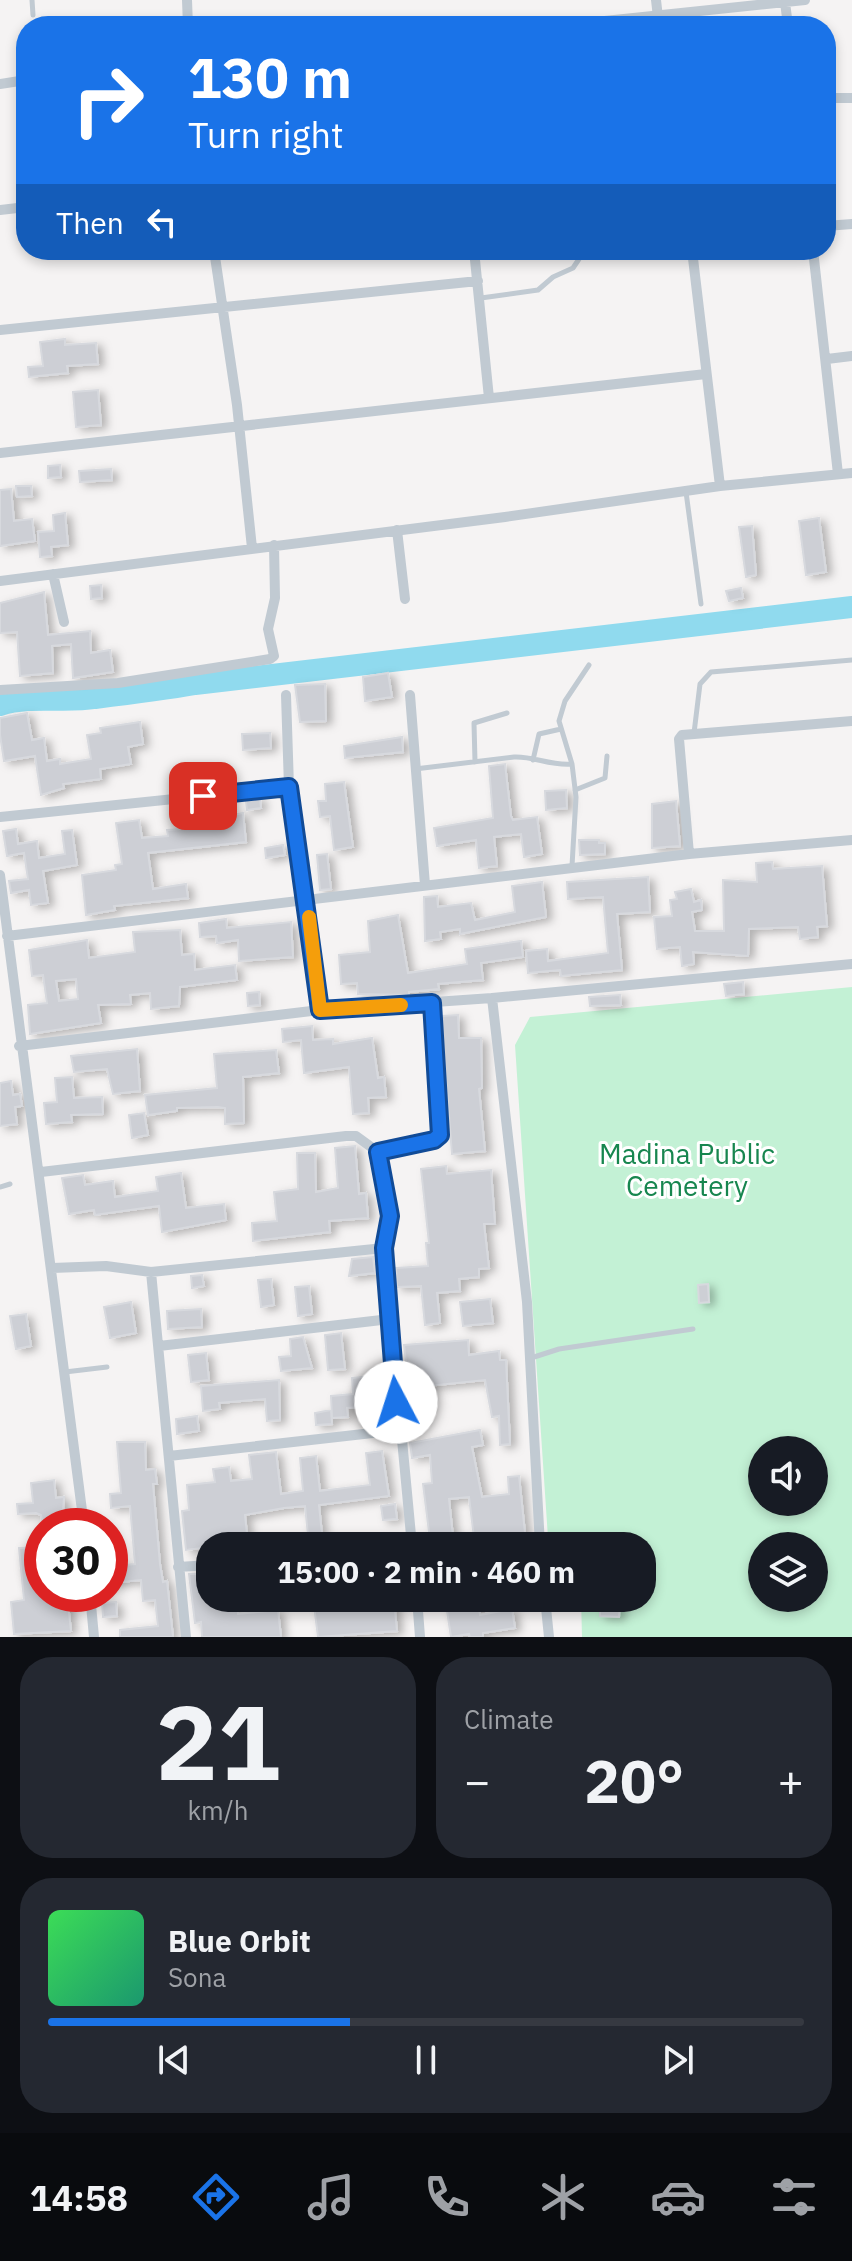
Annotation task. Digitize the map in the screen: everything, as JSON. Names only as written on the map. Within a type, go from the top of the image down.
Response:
[{"type":"street","points":[[686,16],[805,0]]},
{"type":"street","points":[[785,2],[787,16]]},
{"type":"street","points":[[215,260],[252,548]]},
{"type":"street","points":[[475,260],[489,398]]},
{"type":"street","points":[[693,260],[720,486]]},
{"type":"street","points":[[814,260],[838,474]]},
{"type":"street","points":[[0,330],[478,281]]},
{"type":"street","points":[[827,359],[852,356]]},
{"type":"street","points":[[0,453],[706,374]]},
{"type":"street","points":[[0,581],[720,486],[852,473]]},
{"type":"street","points":[[397,530],[405,599]]},
{"type":"street","points":[[0,690],[118,683],[270,659],[274,656],[268,629],[275,598],[274,545]]},
{"type":"street","points":[[53,574],[64,622]]},
{"type":"street","points":[[286,695],[289,787],[307,897],[320,1010]]},
{"type":"street","points":[[410,695],[425,885]]},
{"type":"street","points":[[689,854],[679,739],[682,735],[852,721]]},
{"type":"street","points":[[0,817],[289,787]]},
{"type":"street","points":[[7,936],[307,897],[689,854],[852,840]]},
{"type":"street","points":[[0,875],[19,1046],[41,1172],[82,1508]]},
{"type":"street","points":[[19,1046],[320,1010],[492,998],[852,964]]},
{"type":"street","points":[[492,998],[530,1358],[539,1532]]},
{"type":"street","points":[[378,1152],[434,1140],[440,1135],[432,1003]]},
{"type":"street","points":[[41,1172],[346,1136],[356,1136],[378,1152],[390,1216],[384,1248],[410,1532]]},
{"type":"street","points":[[52,1268],[106,1266],[151,1272],[384,1248]]},
{"type":"street","points":[[151,1272],[186,1637]]},
{"type":"street","points":[[159,1346],[390,1319]]},
{"type":"street","points":[[169,1456],[399,1430]]},
{"type":"street","points":[[178,1567],[196,1566]]},
{"type":"street","points":[[92,1612],[94,1637]]},
{"type":"street","points":[[418,1612],[420,1637]]},
{"type":"street","points":[[546,1612],[549,1637]]},
{"type":"lane","points":[[32,0],[33,15]]},
{"type":"lane","points":[[480,298],[538,290],[553,277],[573,268],[578,260]]},
{"type":"lane","points":[[686,491],[701,604]]},
{"type":"lane","points":[[694,733],[700,684],[711,672],[852,660]]},
{"type":"lane","points":[[572,867],[575,790],[572,764],[559,721],[565,701],[589,665]]},
{"type":"lane","points":[[475,762],[474,723],[507,713]]},
{"type":"lane","points":[[533,760],[539,734],[561,729]]},
{"type":"lane","points":[[575,790],[605,778],[607,756]]},
{"type":"lane","points":[[414,769],[525,757],[551,765],[572,764]]},
{"type":"lane","points":[[0,1187],[10,1184]]},
{"type":"lane","points":[[530,1358],[559,1349],[693,1329]]},
{"type":"lane","points":[[65,1372],[107,1367]]},
{"type":"green space","name":"Madina Public Cemetery","points":[[852,987],[852,1637],[582,1637],[581,1612],[656,1612],[656,1532],[548,1532],[515,1045],[530,1017]]},
{"type":"building","points":[[65,339],[65,345],[96,343],[98,364],[67,366],[68,373],[29,377],[28,367],[43,366],[40,342]]},
{"type":"building","points":[[98,390],[101,425],[76,427],[73,392]]},
{"type":"building","points":[[60,465],[61,477],[48,478],[48,466]]},
{"type":"building","points":[[111,469],[112,480],[80,482],[79,471]]},
{"type":"building","points":[[16,486],[31,486],[32,496],[17,497]]},
{"type":"building","points":[[11,489],[14,521],[32,519],[35,541],[0,546],[0,490]]},
{"type":"building","points":[[65,513],[68,545],[51,547],[52,556],[40,557],[38,532],[54,531],[53,515]]},
{"type":"building","points":[[819,518],[826,572],[806,575],[799,521]]},
{"type":"building","points":[[752,526],[756,575],[746,577],[739,527]]},
{"type":"building","points":[[101,585],[102,598],[91,599],[90,586]]},
{"type":"building","points":[[741,588],[743,598],[729,601],[726,591]]},
{"type":"building","points":[[44,592],[48,635],[90,631],[91,653],[110,650],[113,672],[73,678],[71,644],[52,646],[53,673],[20,676],[17,632],[0,633],[0,603]]},
{"type":"building","points":[[388,673],[392,697],[365,701],[363,677]]},
{"type":"building","points":[[325,684],[326,721],[300,722],[295,685]]},
{"type":"building","points":[[27,713],[32,740],[44,738],[47,761],[60,759],[60,764],[91,759],[87,735],[101,733],[100,728],[140,722],[143,744],[128,747],[131,764],[100,769],[101,779],[63,784],[64,788],[41,795],[35,756],[4,761],[0,718]]},
{"type":"building","points":[[270,733],[271,748],[243,750],[242,734]]},
{"type":"building","points":[[402,737],[403,752],[345,758],[344,746]]},
{"type":"building","points":[[505,764],[511,816],[513,820],[537,817],[542,854],[524,857],[521,834],[494,837],[497,866],[479,868],[476,840],[437,846],[434,828],[493,818],[489,766]]},
{"type":"building","points":[[344,782],[353,847],[334,850],[330,816],[320,817],[318,801],[326,801],[325,784]]},
{"type":"building","points":[[566,790],[567,808],[546,810],[545,791]]},
{"type":"building","points":[[260,798],[261,808],[247,810],[246,800]]},
{"type":"building","points":[[676,801],[680,846],[652,848],[652,804]]},
{"type":"building","points":[[243,813],[246,842],[148,853],[153,889],[186,884],[188,898],[114,906],[115,910],[86,915],[82,875],[116,870],[115,865],[122,864],[116,823],[139,820],[142,838],[168,836],[167,830],[197,828],[196,822]]},
{"type":"building","points":[[16,829],[18,844],[37,841],[39,858],[65,854],[62,831],[72,830],[77,865],[43,871],[48,903],[31,905],[29,890],[11,893],[9,881],[28,879],[24,853],[7,856],[3,831]]},
{"type":"building","points":[[579,840],[605,843],[605,854],[580,855]]},
{"type":"building","points":[[283,845],[285,855],[266,858],[265,848]]},
{"type":"building","points":[[327,854],[331,889],[320,890],[317,855]]},
{"type":"building","points":[[772,862],[773,869],[822,866],[827,926],[817,927],[818,937],[800,939],[798,927],[749,929],[748,956],[693,952],[694,964],[682,966],[680,947],[657,949],[654,917],[672,916],[670,900],[677,899],[675,892],[691,889],[694,902],[701,900],[702,910],[692,912],[695,931],[724,931],[723,880],[757,882],[756,863]]},
{"type":"building","points":[[648,877],[650,912],[617,914],[622,970],[561,976],[560,970],[528,973],[526,951],[547,949],[548,961],[608,953],[603,897],[568,899],[567,882]]},
{"type":"building","points":[[542,882],[546,917],[460,934],[460,929],[440,932],[441,939],[425,941],[424,897],[437,896],[438,907],[471,903],[475,920],[515,912],[512,886]]},
{"type":"building","points":[[398,915],[408,973],[467,964],[465,949],[521,941],[523,957],[481,963],[483,980],[438,984],[439,989],[409,992],[409,995],[358,994],[357,983],[341,984],[339,955],[370,952],[368,921]]},
{"type":"building","points":[[226,919],[227,928],[291,922],[293,957],[239,961],[238,940],[217,943],[216,936],[200,937],[199,923]]},
{"type":"building","points":[[180,930],[182,955],[194,954],[195,970],[235,965],[237,980],[180,987],[179,1006],[151,1009],[150,993],[130,995],[131,1004],[98,1005],[101,1023],[30,1034],[28,1005],[47,1003],[43,975],[32,976],[29,950],[87,940],[89,958],[135,952],[133,932]],"holes":[[[76,979],[78,999],[59,1001],[56,981]]]},
{"type":"building","points":[[743,982],[744,994],[726,996],[724,984]]},
{"type":"building","points":[[259,992],[260,1005],[248,1006],[247,993]]},
{"type":"building","points":[[620,995],[621,1005],[590,1006],[589,997]]},
{"type":"building","points":[[458,1015],[459,1038],[481,1038],[482,1088],[479,1089],[485,1151],[452,1154],[441,1016]]},
{"type":"building","points":[[312,1026],[313,1040],[333,1039],[333,1044],[372,1038],[378,1078],[384,1077],[386,1097],[368,1098],[369,1113],[353,1114],[349,1067],[304,1073],[301,1040],[283,1042],[282,1029]]},
{"type":"building","points":[[137,1049],[140,1091],[113,1094],[107,1069],[74,1072],[71,1056]]},
{"type":"building","points":[[276,1050],[279,1073],[243,1077],[244,1123],[225,1124],[225,1108],[218,1107],[177,1108],[177,1111],[148,1115],[145,1095],[217,1088],[214,1054]]},
{"type":"building","points":[[72,1077],[74,1098],[102,1097],[103,1114],[71,1115],[72,1122],[46,1124],[44,1103],[57,1102],[55,1078]]},
{"type":"building","points":[[11,1081],[13,1095],[20,1094],[22,1106],[15,1107],[17,1124],[0,1126],[0,1083]]},
{"type":"building","points":[[144,1113],[148,1135],[132,1138],[129,1115]]},
{"type":"building","points":[[355,1146],[359,1194],[366,1193],[368,1218],[329,1221],[330,1232],[253,1241],[252,1223],[277,1221],[274,1192],[298,1189],[297,1153],[315,1153],[316,1192],[338,1188],[335,1148]]},
{"type":"building","points":[[446,1166],[447,1174],[491,1170],[495,1224],[484,1224],[489,1268],[479,1269],[479,1277],[459,1279],[460,1291],[437,1293],[440,1323],[425,1325],[421,1286],[397,1287],[396,1268],[428,1266],[426,1243],[429,1243],[421,1169]]},
{"type":"building","points":[[181,1173],[186,1208],[224,1204],[226,1220],[162,1232],[159,1206],[95,1215],[94,1210],[69,1214],[62,1178],[83,1175],[85,1185],[113,1181],[115,1197],[158,1191],[156,1177]]},
{"type":"building","points":[[373,1257],[375,1273],[349,1276],[352,1259]]},
{"type":"building","points":[[202,1275],[204,1286],[192,1288],[191,1276]]},
{"type":"building","points":[[271,1279],[274,1305],[261,1307],[258,1280]]},
{"type":"building","points":[[708,1284],[709,1302],[699,1303],[698,1285]]},
{"type":"building","points":[[309,1286],[312,1314],[298,1316],[295,1287]]},
{"type":"building","points":[[490,1299],[493,1323],[463,1326],[460,1302]]},
{"type":"building","points":[[131,1302],[136,1333],[110,1338],[104,1307]]},
{"type":"building","points":[[201,1309],[202,1327],[168,1329],[167,1311]]},
{"type":"building","points":[[26,1314],[31,1346],[16,1349],[10,1316]]},
{"type":"building","points":[[341,1333],[345,1369],[328,1370],[325,1335]]},
{"type":"building","points":[[303,1337],[312,1368],[281,1371],[279,1357],[291,1356],[290,1339]]},
{"type":"building","points":[[468,1340],[469,1355],[499,1351],[500,1360],[506,1360],[510,1444],[500,1445],[499,1416],[492,1417],[485,1380],[409,1388],[404,1345]]},
{"type":"building","points":[[206,1353],[209,1380],[191,1382],[188,1355]]},
{"type":"building","points":[[372,1376],[373,1406],[347,1408],[348,1417],[332,1418],[331,1396],[353,1394],[352,1378]]},
{"type":"building","points":[[279,1380],[280,1420],[267,1421],[265,1399],[219,1403],[220,1409],[203,1411],[201,1386]]},
{"type":"building","points":[[331,1410],[332,1424],[316,1425],[315,1413]]},
{"type":"building","points":[[197,1416],[199,1431],[177,1434],[176,1419]]},
{"type":"building","points":[[480,1430],[483,1445],[472,1447],[482,1497],[509,1494],[508,1477],[519,1476],[525,1532],[473,1532],[469,1497],[449,1499],[453,1532],[429,1532],[423,1484],[432,1483],[430,1455],[412,1458],[410,1443]]},
{"type":"building","points":[[117,1442],[145,1442],[146,1470],[155,1469],[157,1484],[153,1484],[160,1564],[163,1582],[167,1581],[173,1637],[120,1637],[120,1630],[158,1626],[155,1600],[143,1601],[141,1580],[128,1581],[128,1565],[135,1564],[130,1506],[111,1508],[110,1494],[121,1493]]},
{"type":"building","points":[[382,1451],[389,1496],[319,1505],[322,1532],[308,1532],[305,1506],[245,1515],[247,1532],[196,1532],[196,1549],[186,1550],[182,1511],[189,1510],[187,1485],[215,1482],[213,1469],[229,1467],[231,1481],[252,1479],[249,1455],[276,1452],[281,1494],[303,1491],[300,1458],[316,1456],[320,1491],[370,1485],[366,1453]]},
{"type":"building","points":[[54,1480],[56,1498],[64,1497],[63,1508],[24,1508],[24,1514],[18,1514],[17,1504],[33,1503],[31,1483]]},
{"type":"building","points":[[395,1504],[397,1519],[383,1520],[381,1506]]},
{"type":"building","points":[[19,1548],[24,1548],[24,1600]]},
{"type":"building","points":[[189,1574],[196,1574],[196,1612],[278,1612],[281,1637],[202,1637],[201,1622],[195,1623]]},
{"type":"building","points":[[24,1600],[24,1612],[69,1612],[71,1631],[14,1634],[11,1602]]},
{"type":"building","points":[[103,1612],[117,1612],[117,1616],[103,1617]]},
{"type":"building","points":[[315,1612],[395,1612],[397,1631],[318,1637]]},
{"type":"building","points":[[447,1612],[480,1612],[480,1615],[512,1612],[515,1628],[483,1633],[483,1637],[470,1637],[469,1634],[451,1637]]},
{"type":"building","points":[[600,1612],[619,1612],[619,1617],[600,1616]]},
{"type":"waterway","points":[[0,705],[24,700],[95,698],[852,607]]},
{"type":"slow traffic","points":[[309,917],[320,1010],[401,1005]]},
{"type":"route","points":[[203,796],[289,787],[307,897],[320,1010],[432,1003],[440,1135],[434,1140],[378,1152],[390,1216],[384,1248],[396,1402]]}]
